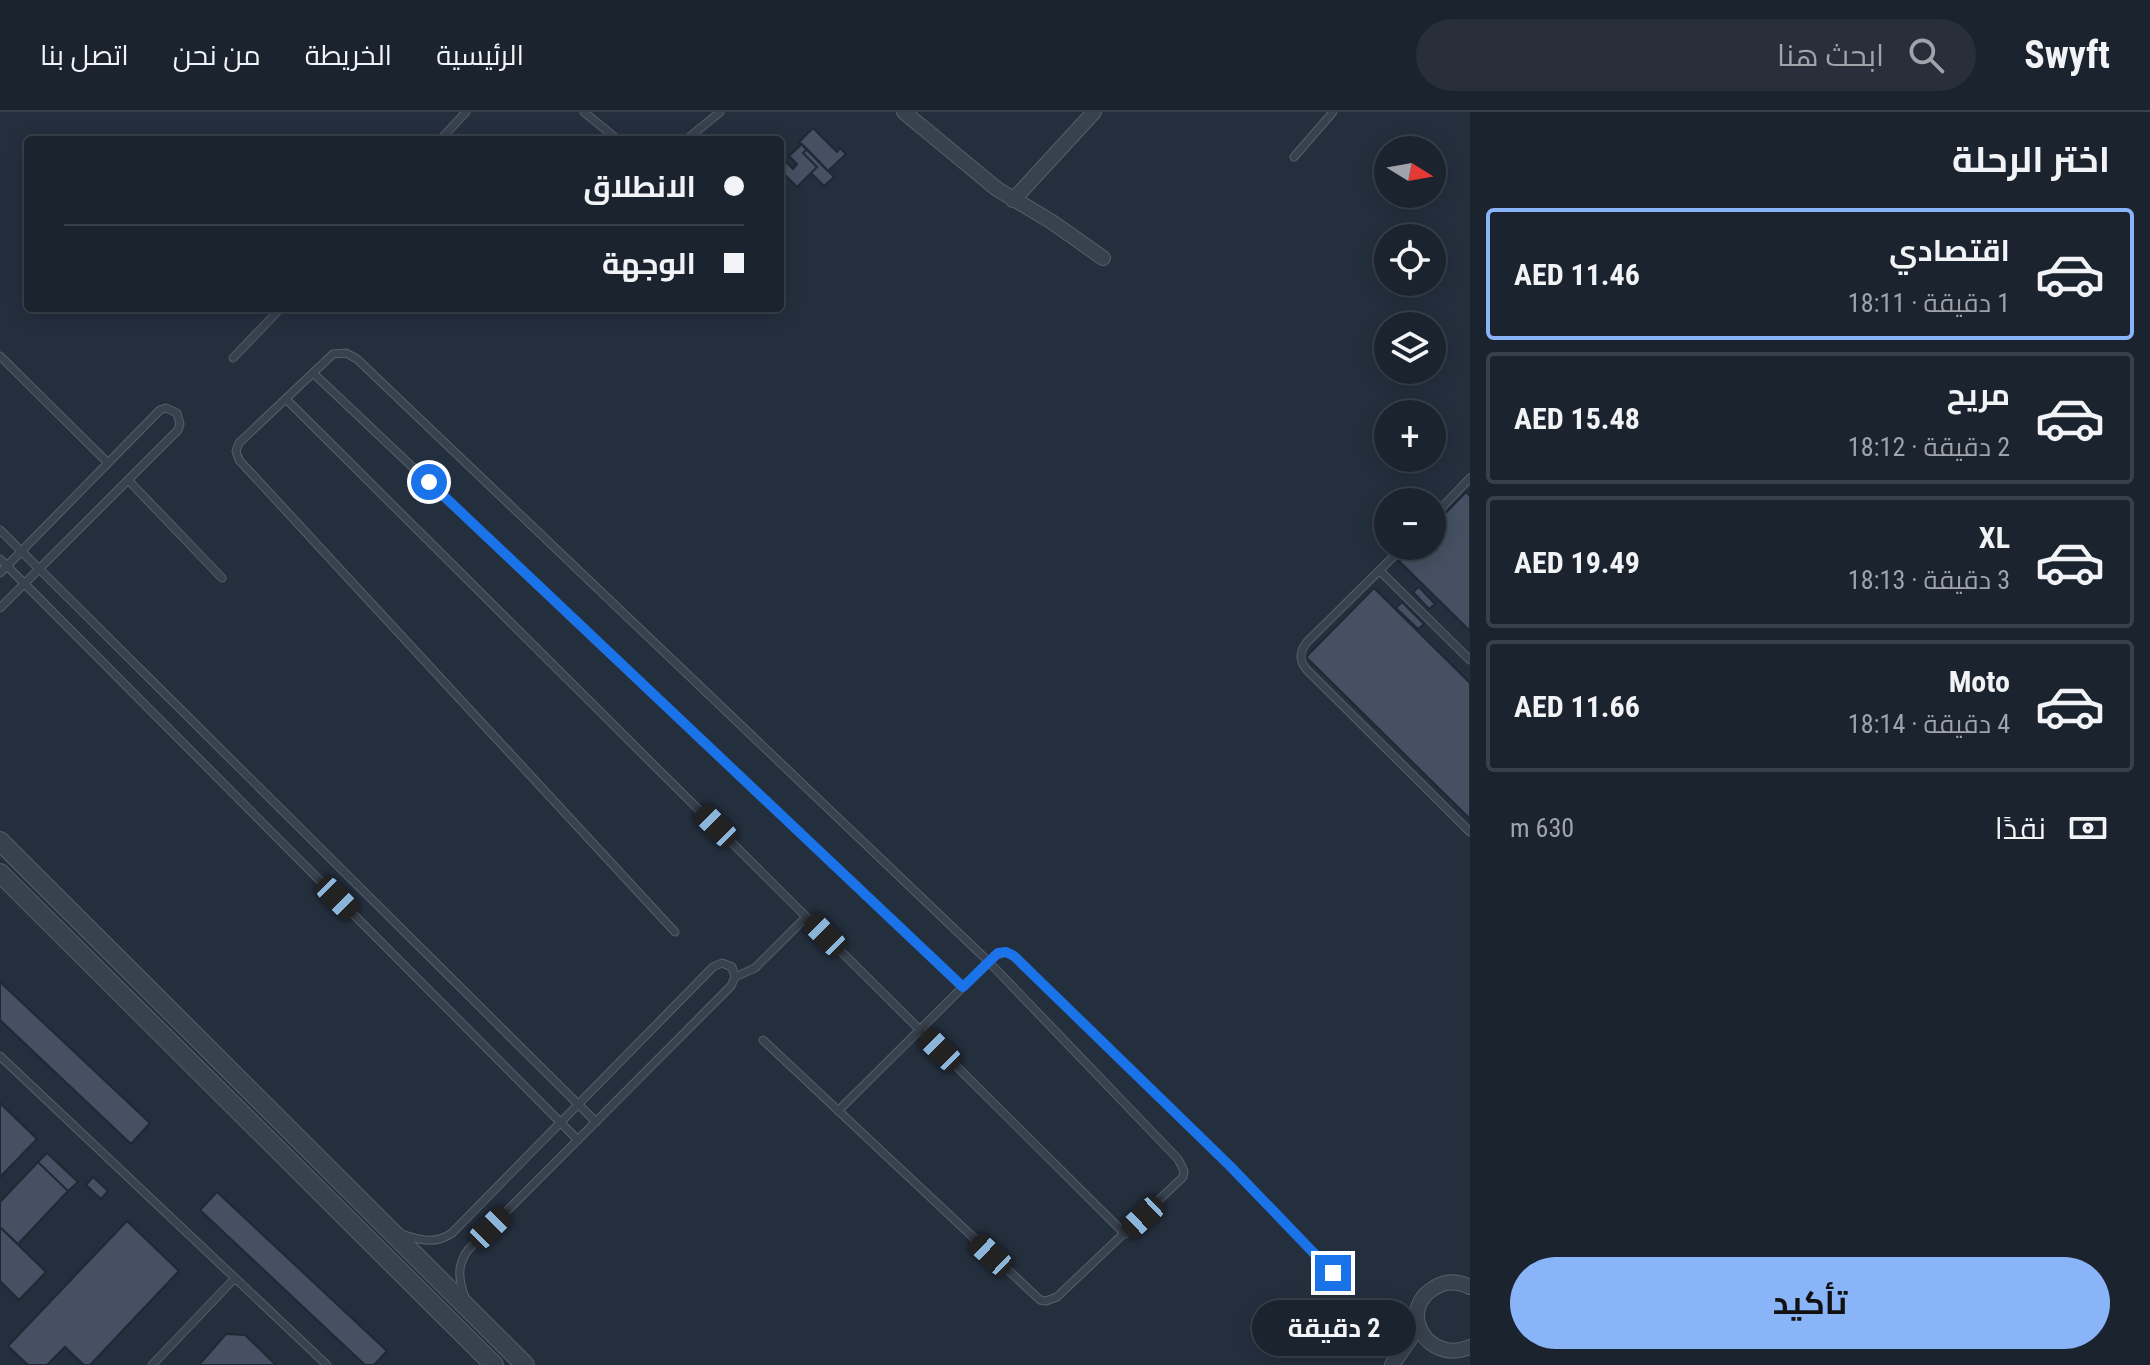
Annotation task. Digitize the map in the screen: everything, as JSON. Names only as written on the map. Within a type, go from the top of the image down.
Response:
[{"type":"street","points":[[904,112],[1013,200],[1052,222],[1103,258]]},
{"type":"street","points":[[1013,200],[1094,112]]},
{"type":"street","points":[[0,841],[525,1365]]},
{"type":"street","points":[[0,873],[494,1365]]},
{"type":"street","points":[[1470,1287],[1444,1283],[1424,1296],[1418,1310],[1421,1333],[1430,1344],[1451,1352],[1470,1347]]},
{"type":"street","points":[[429,1301],[427,1297],[431,1288],[446,1285]]},
{"type":"street","points":[[1392,1365],[1419,1326]]},
{"type":"street","points":[[1451,1352],[1463,1365]]},
{"type":"lane","points":[[444,136],[466,112]]},
{"type":"lane","points":[[584,112],[613,136]]},
{"type":"lane","points":[[691,136],[720,112]]},
{"type":"lane","points":[[1294,157],[1333,112]]},
{"type":"lane","points":[[233,358],[277,312]]},
{"type":"lane","points":[[675,932],[236,456],[237,447],[333,354],[346,353],[357,359],[988,961],[1183,1164],[1183,1177],[1057,1297],[1040,1300],[763,1040]]},
{"type":"lane","points":[[0,356],[108,463]]},
{"type":"lane","points":[[313,373],[963,987]]},
{"type":"lane","points":[[286,399],[1125,1234]]},
{"type":"lane","points":[[0,573],[160,410],[166,408],[177,413],[178,430],[0,608]]},
{"type":"lane","points":[[1446,503],[1470,478]]},
{"type":"lane","points":[[128,480],[222,578]]},
{"type":"lane","points":[[0,530],[596,1122]]},
{"type":"lane","points":[[0,559],[578,1140]]},
{"type":"lane","points":[[1391,560],[1307,642],[1301,660],[1307,670],[1470,832]]},
{"type":"lane","points":[[1380,571],[1470,660]]},
{"type":"lane","points":[[735,977],[755,968],[806,917]]},
{"type":"lane","points":[[838,1111],[988,961],[1002,952],[1014,956],[1230,1166],[1333,1273]]},
{"type":"lane","points":[[393,1232],[428,1241],[445,1238],[713,967],[717,964],[732,967],[735,977],[731,986],[463,1257],[459,1275],[468,1308]]},
{"type":"lane","points":[[0,1056],[327,1365]]},
{"type":"lane","points":[[152,1365],[235,1278]]},
{"type":"building","points":[[813,128],[837,152],[840,148],[846,154],[828,171],[799,142]]},
{"type":"building","points":[[802,144],[807,149],[803,153],[817,167],[797,187],[784,174],[785,161],[793,169],[797,164],[789,156]]},
{"type":"building","points":[[807,149],[834,177],[824,186],[811,173],[817,167],[803,153]]},
{"type":"building","points":[[1466,492],[1470,496],[1470,631],[1399,561],[1446,560],[1446,513]]},
{"type":"building","points":[[1419,587],[1435,604],[1429,609],[1413,592]]},
{"type":"building","points":[[1374,588],[1470,683],[1470,819],[1306,657]]},
{"type":"building","points":[[1402,602],[1424,624],[1418,629],[1396,608]]},
{"type":"building","points":[[0,982],[150,1123],[131,1144],[0,1020]]},
{"type":"building","points":[[0,1103],[37,1139],[0,1177]]},
{"type":"building","points":[[47,1153],[78,1182],[68,1191],[38,1162]]},
{"type":"building","points":[[38,1162],[68,1191],[18,1244],[0,1227],[0,1202]]},
{"type":"building","points":[[93,1177],[108,1191],[101,1199],[86,1185]]},
{"type":"building","points":[[217,1192],[387,1351],[374,1365],[365,1365],[200,1210]]},
{"type":"building","points":[[127,1221],[179,1271],[90,1365],[84,1365],[65,1347],[47,1365],[28,1365],[8,1346]]},
{"type":"building","points":[[0,1227],[46,1272],[19,1300],[0,1281]]},
{"type":"building","points":[[226,1334],[245,1335],[276,1365],[199,1365]]},
{"type":"route","points":[[429,482],[963,987],[998,953],[1006,952],[1014,956],[1230,1166],[1333,1273]]}]
